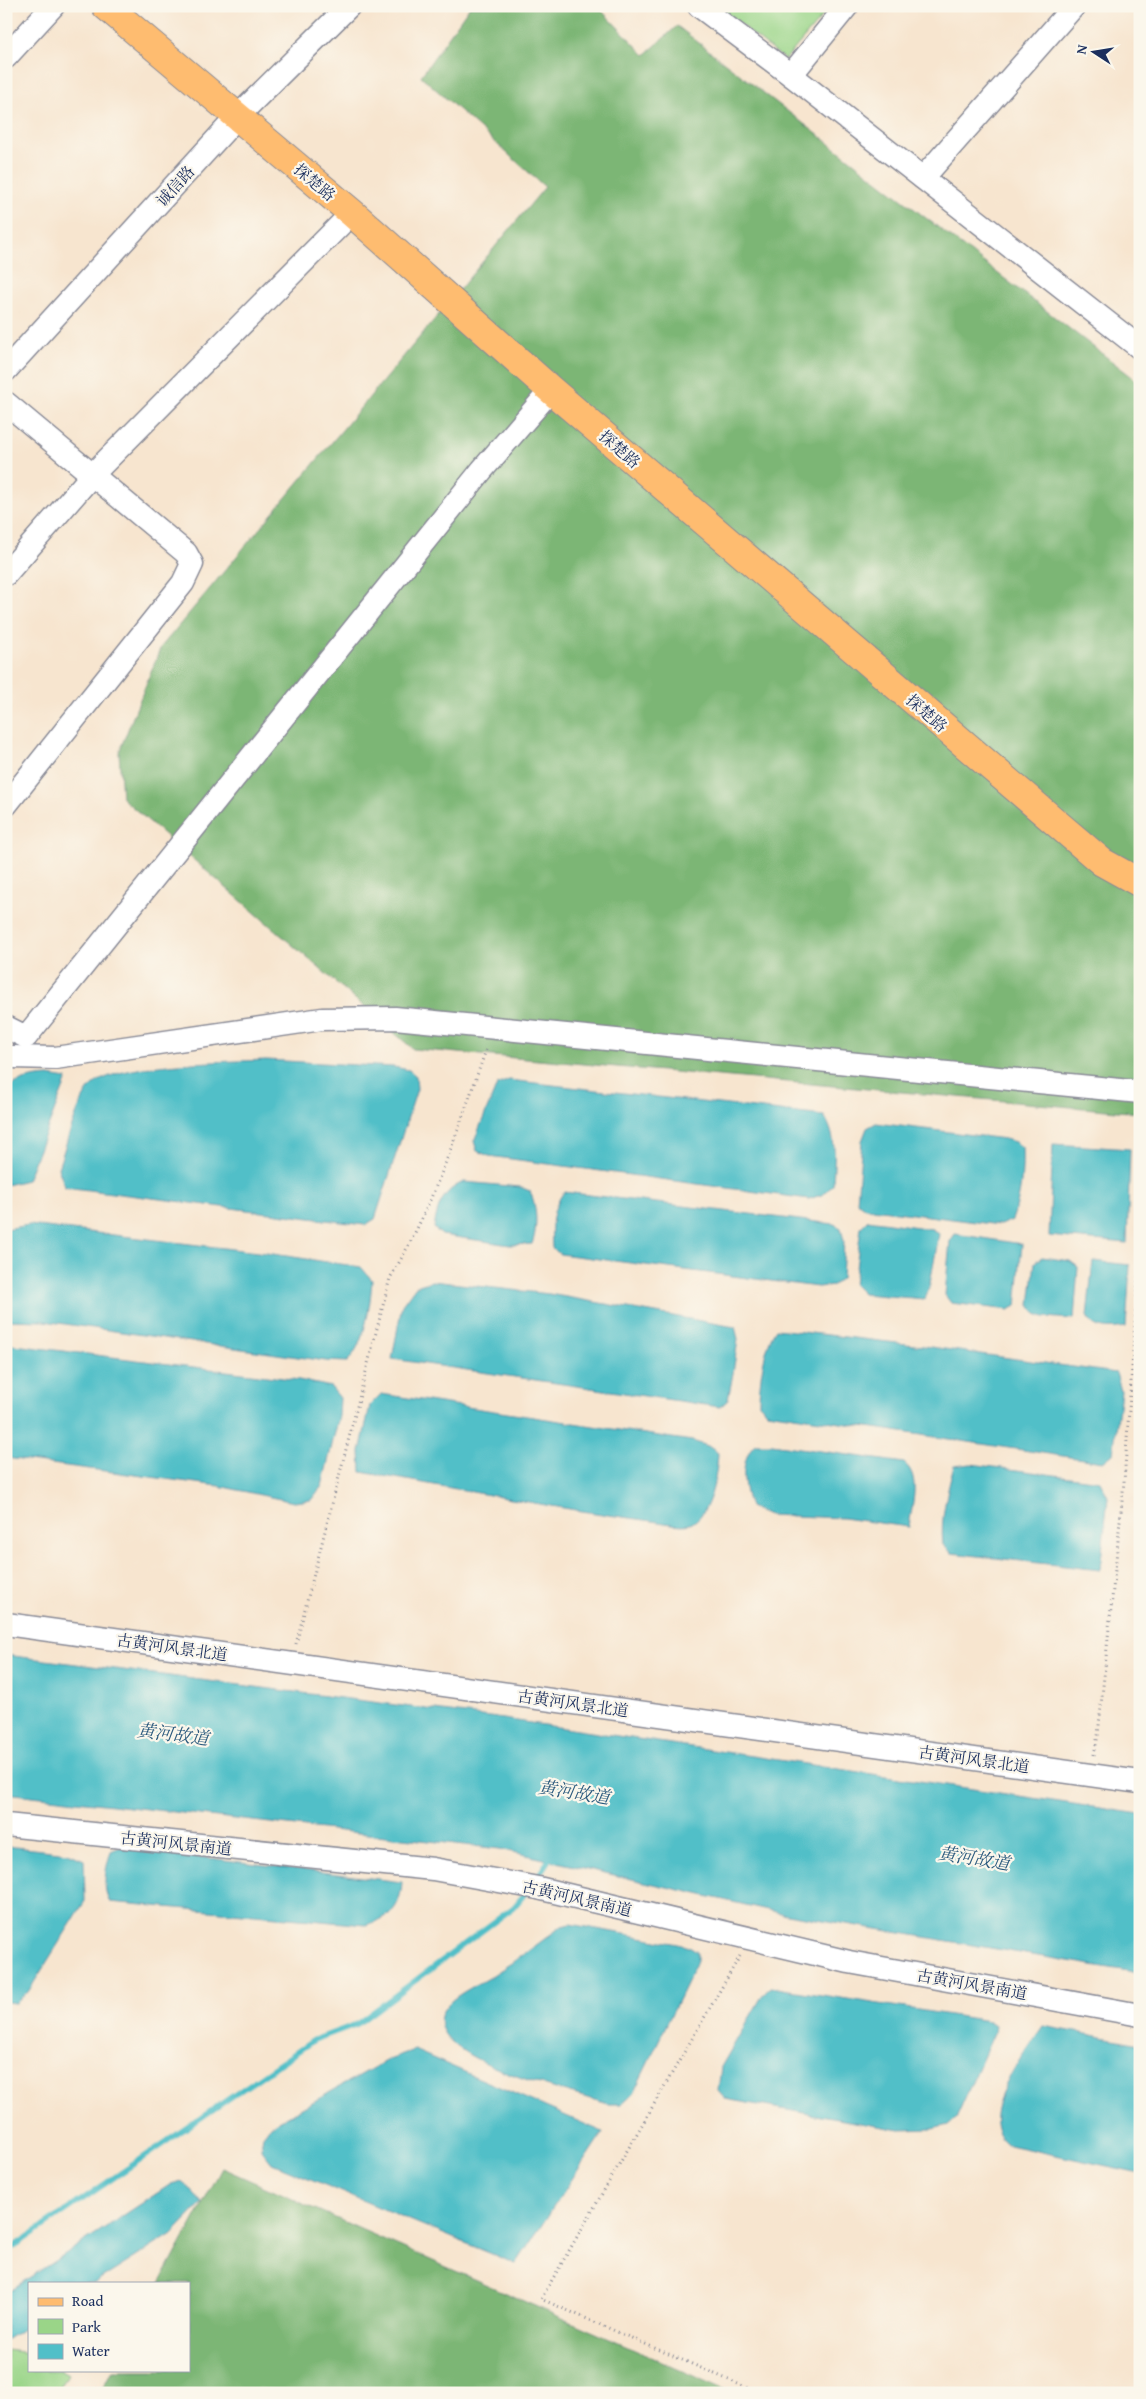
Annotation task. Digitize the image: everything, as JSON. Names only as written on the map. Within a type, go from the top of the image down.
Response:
[{"type":"main road","name":"探楚路","points":[[106,6],[352,213],[551,390],[1102,862],[1140,883]]},
{"type":"street","points":[[6,57],[53,6]]},
{"type":"street","name":"诚信路","points":[[6,370],[237,118],[349,6]]},
{"type":"street","points":[[699,6],[790,74],[1140,348]]},
{"type":"street","points":[[790,74],[847,6]]},
{"type":"street","points":[[922,178],[1074,6]]},
{"type":"street","points":[[6,574],[92,475],[352,213]]},
{"type":"street","points":[[551,390],[16,1032],[9,1061],[55,1058],[322,1019],[395,1018],[1140,1092]]},
{"type":"street","points":[[6,403],[186,553],[192,564],[183,583],[6,805]]},
{"type":"street","name":"古黄河风景北道","points":[[6,1624],[1140,1782]]},
{"type":"street","name":"古黄河风景南道","points":[[6,1825],[433,1869],[531,1887],[849,1962],[1140,2015]]},
{"type":"path","points":[[290,1664],[390,1278],[407,1250],[442,1173],[494,1028]]},
{"type":"path","points":[[1090,1776],[1098,1735],[1124,1482],[1140,1251]]},
{"type":"path","points":[[750,1938],[541,2299],[759,2393]]},
{"type":"green space","points":[[470,6],[597,6],[645,55],[677,26],[1140,383],[1140,1113],[413,1049],[122,798],[119,752],[161,647],[545,187],[421,76]]},
{"type":"green space","points":[[717,6],[831,6],[785,60]]},
{"type":"green space","points":[[222,2168],[732,2393],[100,2393],[111,2372],[190,2372],[190,2282],[161,2282]]},
{"type":"green space","points":[[6,2350],[28,2353],[28,2372],[64,2372],[68,2374],[57,2393],[6,2393]]},
{"type":"water","points":[[266,1060],[394,1067],[409,1070],[416,1076],[417,1089],[375,1219],[365,1225],[65,1187],[58,1168],[72,1125],[86,1093],[104,1078],[123,1072],[174,1064]]},
{"type":"water","points":[[49,1076],[67,1079],[27,1180],[6,1185],[6,1089],[27,1079]]},
{"type":"water","points":[[509,1080],[824,1116],[833,1141],[833,1185],[824,1194],[809,1199],[489,1156],[477,1151],[474,1141],[497,1085]]},
{"type":"water","points":[[876,1123],[1005,1139],[1015,1142],[1022,1147],[1022,1166],[1021,1184],[1012,1220],[1000,1225],[865,1208],[857,1202],[862,1141],[867,1128]]},
{"type":"water","points":[[1053,1144],[1130,1149],[1127,1243],[1049,1236]]},
{"type":"water","points":[[464,1182],[520,1187],[530,1191],[536,1217],[532,1244],[510,1245],[442,1235],[434,1228],[442,1200],[457,1185]]},
{"type":"water","points":[[564,1192],[834,1224],[841,1228],[844,1241],[842,1278],[833,1285],[818,1287],[560,1254],[552,1248],[552,1226],[556,1205]]},
{"type":"water","points":[[868,1220],[932,1229],[939,1234],[929,1289],[925,1299],[863,1294],[854,1285],[861,1227]]},
{"type":"water","points":[[29,1225],[266,1253],[361,1267],[372,1280],[363,1334],[347,1362],[326,1361],[44,1321],[6,1320],[6,1229]]},
{"type":"water","points":[[955,1234],[1022,1244],[1016,1306],[1009,1310],[951,1303],[945,1295],[950,1241]]},
{"type":"water","points":[[1042,1257],[1070,1261],[1078,1267],[1074,1319],[1044,1317],[1036,1314],[1030,1305],[1035,1262]]},
{"type":"water","points":[[1093,1261],[1130,1265],[1126,1327],[1098,1327],[1087,1316]]},
{"type":"water","points":[[432,1281],[549,1294],[735,1327],[738,1339],[728,1400],[720,1407],[392,1359],[402,1305],[416,1286]]},
{"type":"water","points":[[776,1329],[923,1346],[1116,1373],[1121,1391],[1113,1454],[1103,1462],[767,1412],[759,1404],[760,1386],[765,1355]]},
{"type":"water","points":[[6,1344],[299,1380],[331,1387],[340,1398],[339,1416],[322,1486],[311,1500],[294,1502],[219,1486],[6,1458]]},
{"type":"water","points":[[381,1394],[692,1441],[708,1446],[718,1453],[712,1493],[703,1512],[697,1519],[690,1524],[681,1525],[574,1510],[361,1472],[360,1452],[370,1405]]},
{"type":"water","points":[[755,1444],[772,1444],[904,1463],[913,1476],[914,1484],[909,1527],[843,1518],[769,1515],[750,1507],[744,1474],[746,1458]]},
{"type":"water","points":[[971,1464],[1100,1481],[1108,1497],[1100,1570],[952,1553],[943,1545],[942,1535],[943,1515],[947,1496],[954,1466]]},
{"type":"water","name":"黄河故道","points":[[6,1655],[497,1718],[1140,1814],[1140,1973],[781,1913],[500,1849],[6,1793]]},
{"type":"water","points":[[6,1846],[68,1853],[84,1860],[85,1901],[28,1992],[16,2003],[6,2002]]},
{"type":"water","points":[[120,1847],[402,1882],[401,1891],[393,1911],[382,1919],[366,1925],[110,1902],[105,1883],[106,1870],[111,1851]]},
{"type":"water","points":[[570,1924],[678,1944],[689,1947],[697,1952],[697,1961],[633,2094],[621,2104],[608,2104],[532,2081],[500,2069],[470,2055],[449,2040],[440,2023],[448,2004],[452,2000],[511,1963],[562,1926]]},
{"type":"water","points":[[770,1987],[989,2021],[995,2025],[994,2033],[956,2118],[948,2125],[932,2129],[900,2130],[725,2099],[718,2091],[721,2067],[761,1998]]},
{"type":"water","points":[[1043,2026],[1140,2044],[1140,2173],[1009,2145],[999,2134],[996,2120],[998,2103],[1014,2068]]},
{"type":"water","points":[[414,2050],[603,2132],[516,2264],[272,2163],[261,2149],[263,2135],[270,2126],[389,2059]]},
{"type":"water","points":[[182,2181],[202,2203],[172,2234],[97,2282],[28,2282],[28,2326],[6,2340],[6,2293],[171,2184]]},
{"type":"waterway","points":[[534,1882],[552,1855]]},
{"type":"waterway","points":[[6,2252],[314,2040],[357,2024],[514,1907],[527,1891]]}]
